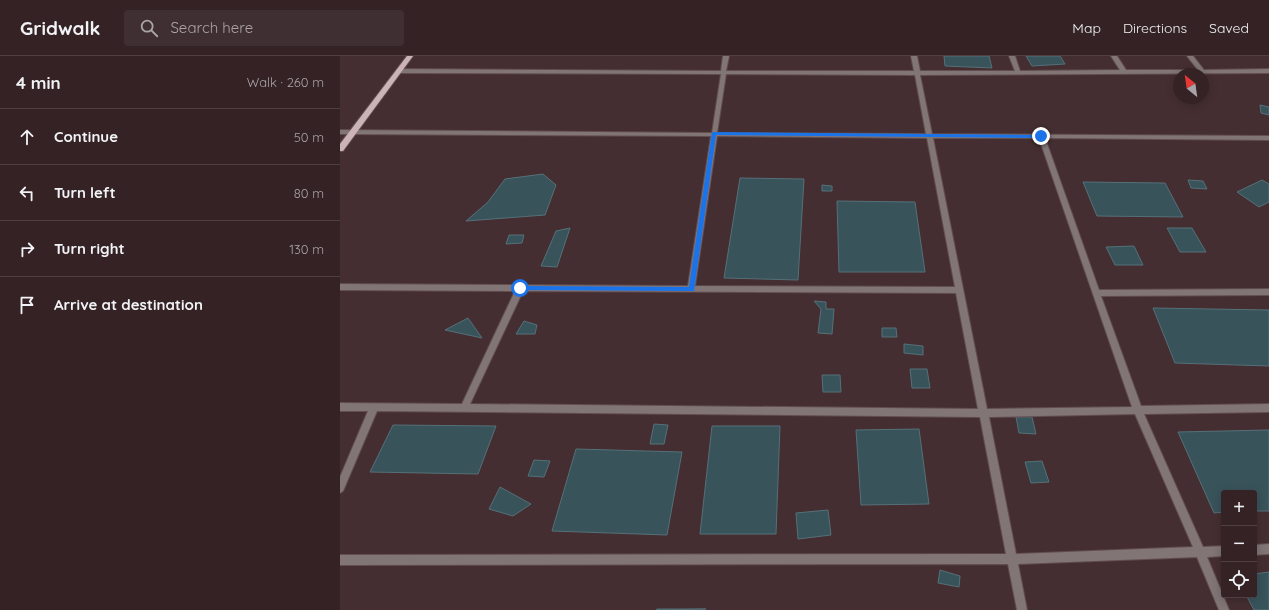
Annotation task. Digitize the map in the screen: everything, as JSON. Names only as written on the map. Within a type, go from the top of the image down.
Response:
[{"type":"main road","points":[[340,149],[410,56]]},
{"type":"street","points":[[691,289],[726,56]]},
{"type":"street","points":[[914,56],[958,290],[1022,610]]},
{"type":"street","points":[[1012,56],[1018,73]]},
{"type":"street","points":[[1114,56],[1124,72]]},
{"type":"street","points":[[1190,56],[1200,68]]},
{"type":"street","points":[[1209,71],[1269,70]]},
{"type":"street","points":[[399,71],[724,73],[1173,71]]},
{"type":"street","points":[[340,132],[714,133],[1269,138]]},
{"type":"street","points":[[1041,136],[1138,410],[1224,610]]},
{"type":"street","points":[[340,287],[958,290]]},
{"type":"street","points":[[464,409],[520,288]]},
{"type":"street","points":[[1096,293],[1269,292]]},
{"type":"street","points":[[340,407],[983,413],[1269,408]]},
{"type":"street","points":[[340,488],[374,407]]},
{"type":"street","points":[[1257,550],[1269,549]]},
{"type":"street","points":[[340,560],[1012,559],[1221,551]]},
{"type":"building","points":[[944,56],[989,56],[992,68],[945,66]]},
{"type":"building","points":[[1026,56],[1060,56],[1065,64],[1032,66]]},
{"type":"building","points":[[1260,105],[1269,107],[1269,115],[1261,113]]},
{"type":"building","points":[[543,174],[556,185],[545,215],[466,221],[488,202],[505,179]]},
{"type":"building","points":[[740,178],[804,179],[798,280],[724,278]]},
{"type":"building","points":[[1188,180],[1203,181],[1207,189],[1191,188]]},
{"type":"building","points":[[1262,180],[1269,184],[1269,202],[1259,207],[1237,192]]},
{"type":"building","points":[[1083,182],[1165,183],[1183,217],[1097,216]]},
{"type":"building","points":[[822,185],[832,186],[832,191],[822,191]]},
{"type":"building","points":[[837,201],[915,202],[925,272],[839,272]]},
{"type":"building","points":[[570,228],[557,267],[541,266],[556,231]]},
{"type":"building","points":[[1167,228],[1192,228],[1206,252],[1180,252]]},
{"type":"building","points":[[509,235],[524,235],[522,243],[506,244]]},
{"type":"building","points":[[1134,246],[1143,265],[1115,265],[1106,247]]},
{"type":"building","points":[[814,301],[826,302],[826,309],[834,309],[832,334],[818,333],[821,309]]},
{"type":"building","points":[[1153,308],[1269,310],[1269,366],[1175,363]]},
{"type":"building","points":[[468,318],[482,338],[445,330]]},
{"type":"building","points":[[524,321],[537,325],[535,334],[516,334]]},
{"type":"building","points":[[882,328],[896,328],[897,337],[882,337]]},
{"type":"building","points":[[904,344],[923,346],[923,355],[904,353]]},
{"type":"building","points":[[910,369],[927,369],[930,388],[912,388]]},
{"type":"building","points":[[822,375],[840,375],[841,392],[823,392]]},
{"type":"building","points":[[1016,417],[1032,417],[1036,434],[1019,433]]},
{"type":"building","points":[[654,424],[668,425],[664,444],[650,444]]},
{"type":"building","points":[[393,425],[496,426],[478,474],[370,472]]},
{"type":"building","points":[[712,426],[780,426],[776,534],[700,534]]},
{"type":"building","points":[[919,429],[929,504],[861,505],[856,430]]},
{"type":"building","points":[[1269,430],[1269,511],[1257,511],[1257,490],[1221,490],[1221,512],[1214,513],[1178,432]]},
{"type":"building","points":[[576,449],[682,452],[667,535],[552,531]]},
{"type":"building","points":[[534,460],[550,461],[544,477],[528,476]]},
{"type":"building","points":[[1042,461],[1049,482],[1031,483],[1025,462]]},
{"type":"building","points":[[500,487],[531,504],[513,516],[489,509]]},
{"type":"building","points":[[828,510],[831,535],[798,539],[796,513]]},
{"type":"building","points":[[940,570],[960,576],[959,587],[938,583]]},
{"type":"building","points":[[1269,572],[1269,610],[1254,610],[1248,598],[1257,598],[1257,574]]},
{"type":"building","points":[[657,609],[706,609],[656,610]]},
{"type":"route","points":[[520,288],[691,289],[714,133],[1041,136]]}]
